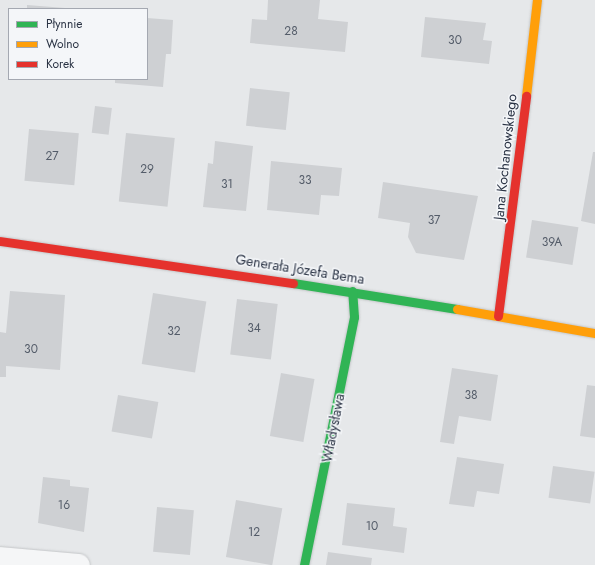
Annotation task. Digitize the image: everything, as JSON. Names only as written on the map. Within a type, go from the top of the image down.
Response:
[{"type":"street","name":"Jana Kochanowskiego","points":[[498,316],[507,258],[537,0]]},
{"type":"street","name":"Generała Józefa Bema","points":[[0,241],[352,290],[595,333]]},
{"type":"street","name":"Władysława","points":[[304,565],[354,317],[352,290]]},
{"type":"street","points":[[0,558],[79,565]]},
{"type":"building","points":[[268,0],[320,0],[318,19],[348,22],[345,52],[250,43],[252,19],[267,20]]},
{"type":"building","points":[[27,5],[65,8],[27,8]]},
{"type":"building","points":[[425,17],[486,23],[483,40],[492,41],[489,64],[421,57]]},
{"type":"building","points":[[148,18],[173,20],[171,54],[166,54],[163,87],[115,83],[115,80],[148,80]]},
{"type":"building","points":[[250,88],[290,92],[286,130],[246,126]]},
{"type":"building","points":[[95,106],[112,108],[109,135],[92,133]]},
{"type":"building","points":[[29,129],[79,133],[74,185],[24,181]]},
{"type":"building","points":[[126,133],[175,138],[168,207],[119,202]]},
{"type":"building","points":[[215,141],[253,146],[246,211],[203,207],[208,163],[213,164]]},
{"type":"building","points":[[593,152],[595,152],[595,224],[581,221]]},
{"type":"building","points":[[271,161],[342,168],[339,196],[321,195],[319,215],[267,210]]},
{"type":"building","points":[[383,182],[478,196],[464,260],[416,253],[408,237],[410,223],[378,218]]},
{"type":"building","points":[[532,220],[578,227],[572,265],[526,258]]},
{"type":"building","points":[[10,291],[65,295],[60,370],[6,366],[6,377],[0,377],[0,332],[6,333]]},
{"type":"building","points":[[153,293],[206,301],[195,373],[142,364]]},
{"type":"building","points":[[237,299],[278,304],[271,360],[230,355]]},
{"type":"building","points":[[452,368],[498,375],[491,421],[459,416],[454,444],[440,442]]},
{"type":"building","points":[[281,373],[314,379],[303,442],[270,436]]},
{"type":"building","points":[[587,385],[595,386],[595,438],[580,436]]},
{"type":"building","points":[[118,395],[158,402],[152,439],[112,431]]},
{"type":"building","points":[[457,457],[504,464],[499,494],[477,491],[474,507],[449,504]]},
{"type":"building","points":[[553,466],[595,472],[590,504],[549,498]]},
{"type":"building","points":[[43,477],[70,480],[70,486],[89,488],[84,532],[38,523]]},
{"type":"building","points":[[236,500],[282,508],[272,565],[226,557]]},
{"type":"building","points":[[347,503],[395,508],[393,526],[407,528],[404,553],[342,545]]},
{"type":"building","points":[[157,507],[194,510],[190,555],[153,552]]},
{"type":"building","points":[[328,552],[372,558],[371,565],[326,565]]},
{"type":"traffic: fast","points":[[293,283],[457,309]]},
{"type":"traffic: fast","points":[[304,565],[354,317],[352,291]]},
{"type":"traffic: slow","points":[[526,96],[537,0]]},
{"type":"traffic: slow","points":[[457,309],[595,333]]},
{"type":"traffic: jam","points":[[498,316],[526,96]]},
{"type":"traffic: jam","points":[[0,241],[293,283]]}]
